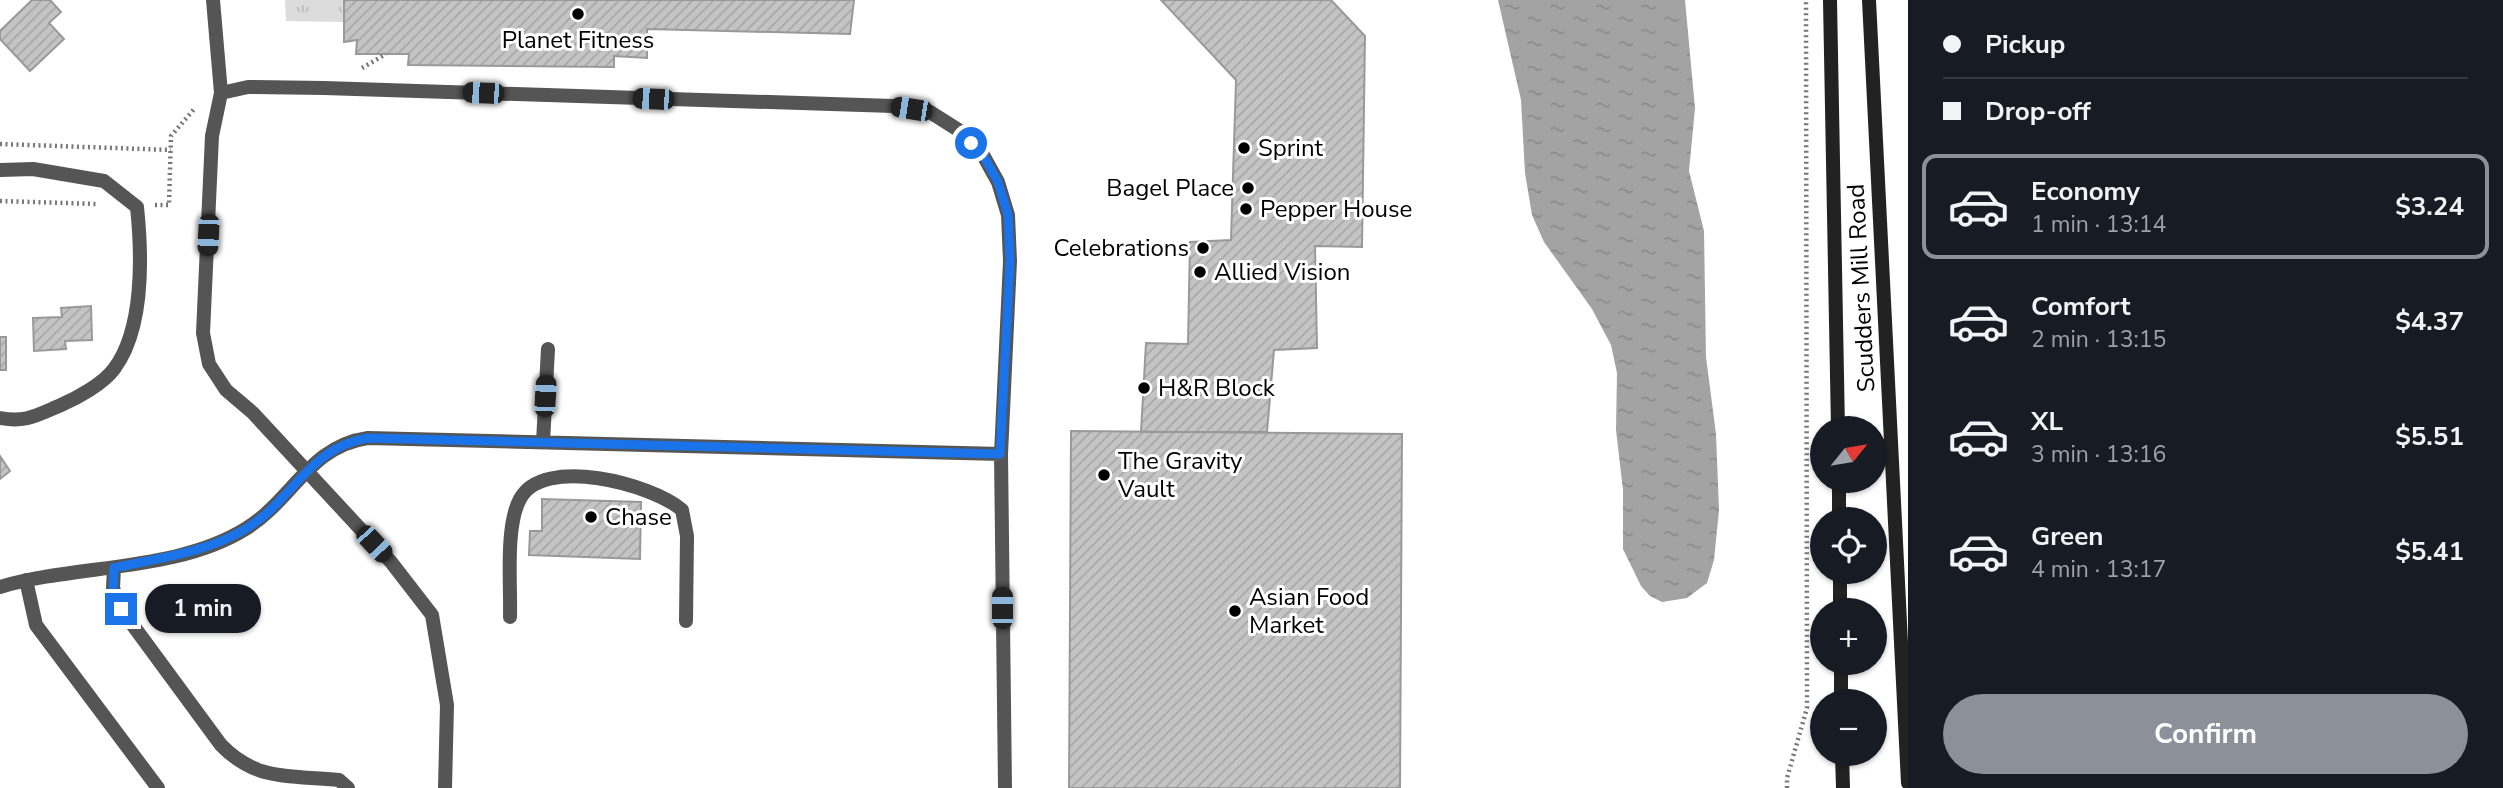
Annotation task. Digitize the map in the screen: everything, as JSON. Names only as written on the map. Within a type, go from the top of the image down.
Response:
[{"type":"main road","name":"Scudders Mill Road","points":[[1830,0],[1838,416]]},
{"type":"main road","name":"Scudders Mill Road","points":[[1869,0],[1908,783]]},
{"type":"main road","points":[[1842,766],[1843,788]]},
{"type":"street","points":[[213,0],[221,93],[212,136],[203,333],[209,364],[226,390],[253,413],[391,562],[432,615],[447,705],[444,788]]},
{"type":"street","points":[[221,93],[248,87],[324,88],[893,106],[930,112],[960,131],[983,155],[998,182],[1008,215],[1010,261],[1000,454],[1004,788]]},
{"type":"street","points":[[0,170],[33,169],[104,181],[137,207],[141,250],[133,331],[114,370],[75,398],[20,422],[0,418]]},
{"type":"street","points":[[543,442],[548,349]]},
{"type":"street","points":[[0,587],[26,580],[114,568],[206,547],[228,539],[249,527],[328,452],[346,441],[368,438],[1000,454]]},
{"type":"street","points":[[510,617],[515,509],[529,486],[545,478],[607,479],[668,497],[682,510],[687,536],[686,621]]},
{"type":"street","points":[[114,568],[113,588],[121,609],[221,745],[238,762],[259,773],[339,780],[348,788]]},
{"type":"street","points":[[26,580],[36,625],[158,788]]},
{"type":"path","points":[[1787,788],[1787,778],[1807,708],[1806,0]]},
{"type":"path","points":[[0,144],[171,150]]},
{"type":"green space","points":[[285,0],[344,0],[344,22],[286,21]]},
{"type":"water","points":[[1498,0],[1685,0],[1695,108],[1689,171],[1704,231],[1706,357],[1716,434],[1719,510],[1714,560],[1707,583],[1687,598],[1662,602],[1650,596],[1641,586],[1623,549],[1623,490],[1616,430],[1617,373],[1611,345],[1592,309],[1544,242],[1532,215],[1525,173],[1521,100]]},
{"type":"building","points":[[32,0],[50,0],[61,12],[49,23],[64,39],[30,71],[0,39],[0,31]]},
{"type":"building","points":[[344,0],[854,0],[850,34],[647,29],[647,58],[614,56],[614,67],[408,65],[409,54],[356,54],[357,40],[344,42]]},
{"type":"building","points":[[1161,0],[1331,0],[1365,36],[1362,247],[1315,246],[1317,348],[1274,350],[1267,432],[1141,432],[1146,343],[1188,344],[1190,242],[1231,240],[1236,80]]},
{"type":"building","points":[[91,306],[92,340],[65,341],[66,349],[34,351],[33,318],[62,317],[61,308]]},
{"type":"building","points":[[0,337],[6,337],[6,370],[0,370]]},
{"type":"building","name":"Asian Food Market","points":[[1071,431],[1402,434],[1400,788],[1069,788]]},
{"type":"building","points":[[0,456],[10,471],[0,479]]},
{"type":"building","name":"Chase","points":[[542,499],[641,502],[640,559],[529,555],[530,531],[542,531]]},
{"type":"place","name":"Planet Fitness","points":[[578,14]]},
{"type":"place","name":"Sprint","points":[[1244,148]]},
{"type":"place","name":"Bagel Place","points":[[1248,188]]},
{"type":"place","name":"Pepper House","points":[[1246,209]]},
{"type":"place","name":"Celebrations","points":[[1203,248]]},
{"type":"place","name":"Allied Vision","points":[[1200,272]]},
{"type":"place","name":"H&R Block","points":[[1144,388]]},
{"type":"place","name":"The Gravity Vault","points":[[1104,475]]},
{"type":"place","name":"Chase","points":[[591,517]]},
{"type":"place","name":"Asian Food Market","points":[[1235,611]]},
{"type":"route","points":[[121,609],[113,588],[114,568],[206,547],[228,539],[249,527],[306,471],[346,441],[368,438],[1000,454],[1010,261],[1008,215],[998,182],[983,155],[971,143]]}]
